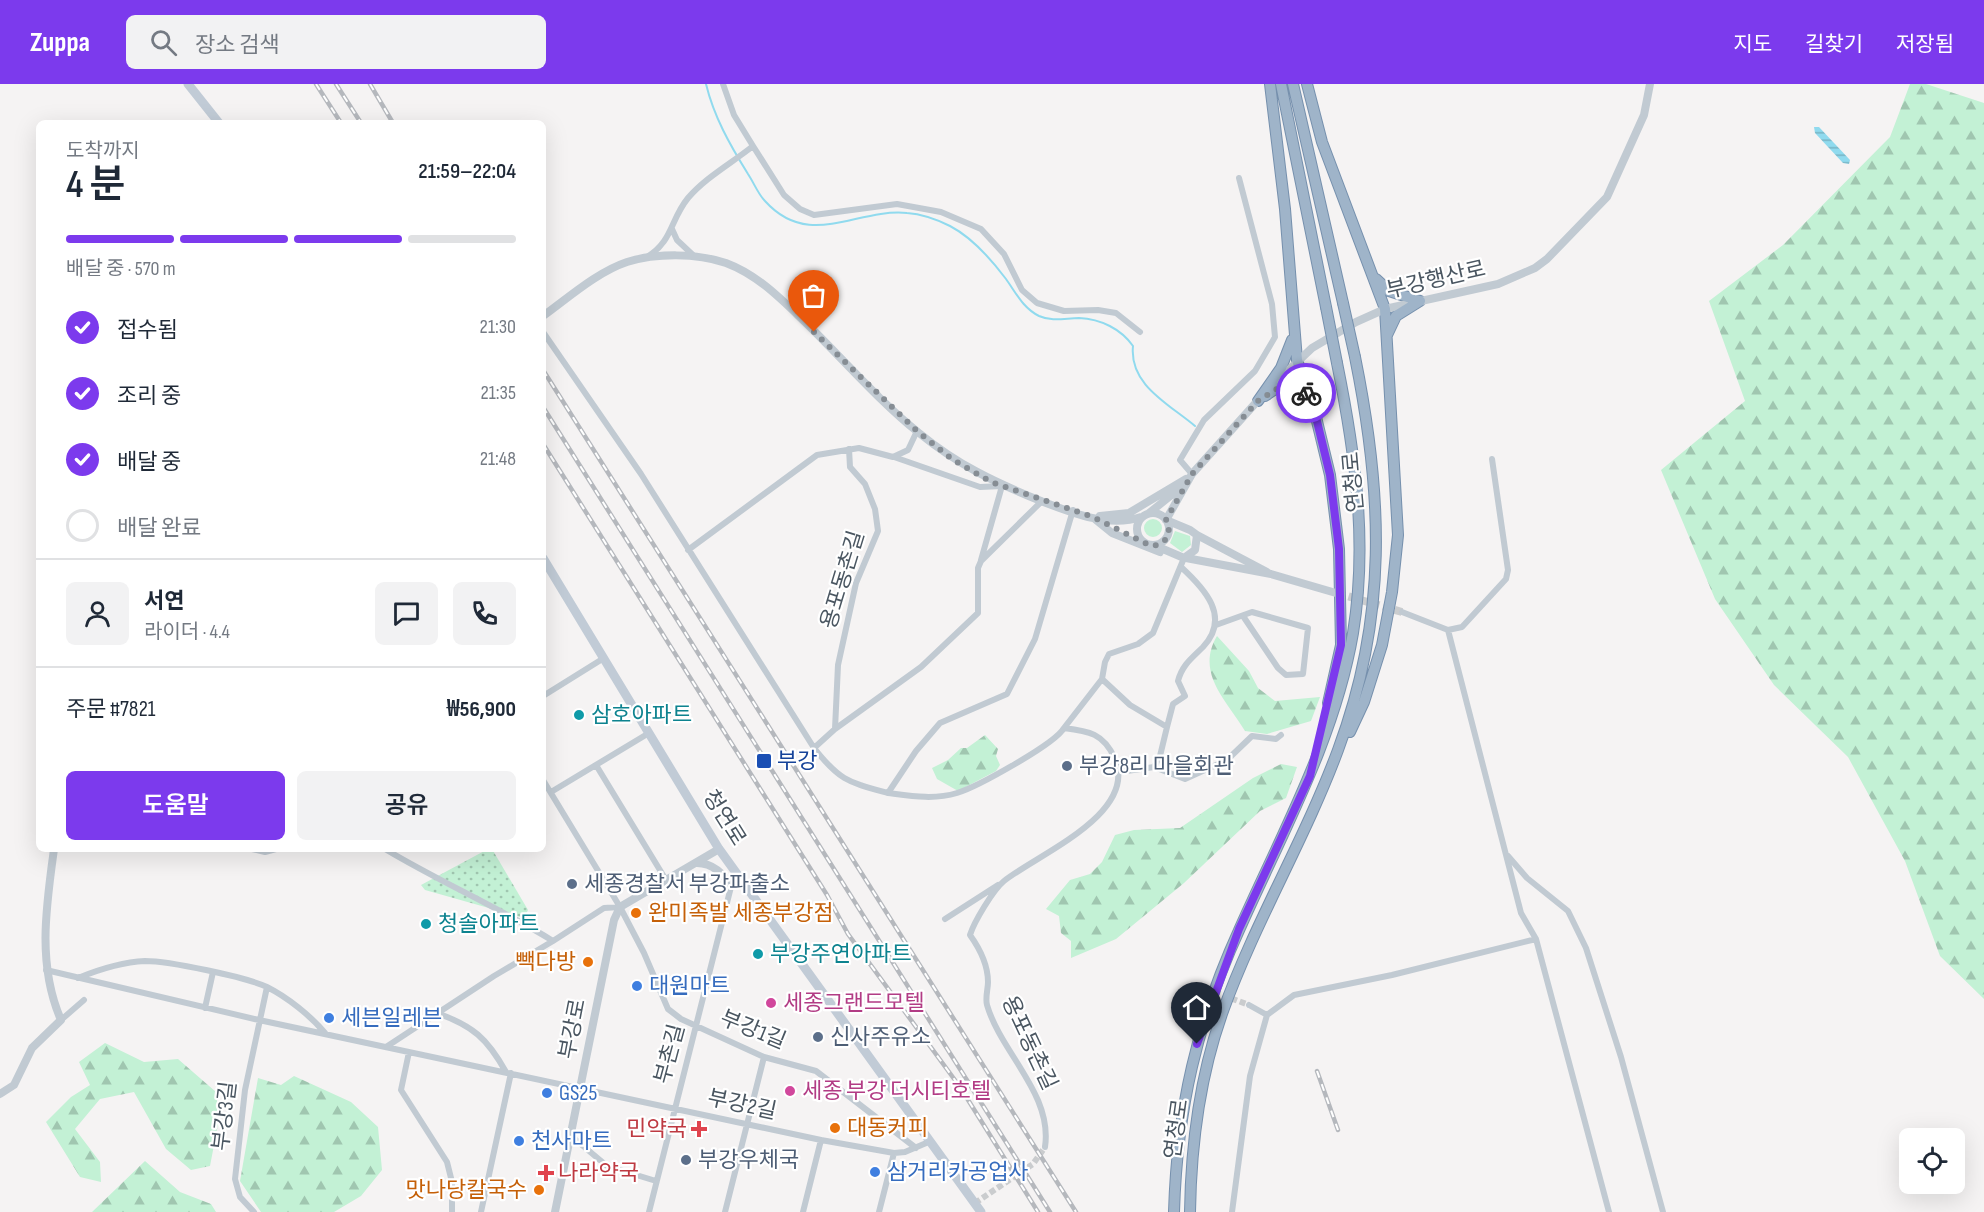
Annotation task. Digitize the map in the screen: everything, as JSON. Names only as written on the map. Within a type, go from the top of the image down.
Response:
[{"type":"highway","points":[[1270,84],[1297,360],[1330,475],[1339,549],[1341,645],[1310,776]]},
{"type":"highway","name":"연청로","points":[[1174,1212],[1180,1121],[1191,1062],[1208,1008],[1239,929],[1310,776],[1339,691],[1353,633],[1359,578],[1357,480],[1337,363],[1281,84]]},
{"type":"highway","name":"연청로","points":[[1190,1212],[1196,1125],[1206,1068],[1222,1012],[1254,936],[1329,775],[1355,698],[1369,638],[1375,579],[1377,535],[1375,477],[1355,357],[1293,84]]},
{"type":"highway","points":[[1307,84],[1322,142],[1384,309],[1398,535],[1392,592],[1382,645],[1364,702],[1329,775]]},
{"type":"highway","points":[[1372,275],[1389,291],[1420,301]]},
{"type":"highway","points":[[1385,341],[1396,316],[1420,301]]},
{"type":"highway","points":[[1258,401],[1291,349],[1295,325]]},
{"type":"highway","points":[[1258,401],[1286,383],[1303,388],[1310,399]]},
{"type":"main road","points":[[188,84],[217,120]]},
{"type":"main road","name":"청연로","points":[[546,563],[719,849],[981,1212]]},
{"type":"street","points":[[723,84],[734,115],[751,147],[784,195],[801,209],[814,215],[897,204],[941,212],[981,229],[1004,254],[1022,290],[1037,303],[1064,311],[1098,310],[1116,313],[1140,332]]},
{"type":"street","name":"부강행산로","points":[[1156,546],[1167,537],[1169,528],[1166,520],[1189,478],[1297,360],[1327,338],[1384,309],[1498,284],[1535,268],[1547,260],[1607,197],[1644,115],[1650,84]]},
{"type":"street","points":[[645,258],[660,249],[672,229],[676,214],[692,193],[751,147]]},
{"type":"street","points":[[1189,478],[1180,460],[1204,420],[1255,370],[1275,337],[1272,304],[1239,178]]},
{"type":"street","points":[[672,229],[677,240],[694,257]]},
{"type":"street","points":[[546,314],[592,282],[625,263],[645,258],[694,257],[726,263],[768,286],[917,431],[952,459],[1002,486],[1042,501],[1116,523],[1141,518],[1189,478]]},
{"type":"street","points":[[546,336],[641,474],[814,748],[839,777],[850,783],[888,793],[926,798],[958,793],[1023,759],[1060,736],[1102,680],[1104,662],[1109,654],[1138,644],[1153,633],[1184,558],[1196,550],[1197,535]]},
{"type":"street","points":[[893,457],[908,450],[917,431]]},
{"type":"street","points":[[688,550],[817,455],[859,448],[893,457],[980,487],[1002,486]]},
{"type":"street","name":"용포동촌길","points":[[834,729],[838,665],[856,583],[878,531],[876,509],[865,484],[850,467],[849,449]]},
{"type":"street","points":[[1402,612],[1448,630],[1462,627],[1500,588],[1509,570],[1492,459]]},
{"type":"street","points":[[1093,517],[1129,513],[1189,478]]},
{"type":"street","name":"부강행산로","points":[[1184,527],[1177,520],[1176,510],[1189,478]]},
{"type":"street","points":[[814,748],[834,729],[921,667],[978,613],[981,561],[1002,486]]},
{"type":"street","points":[[981,561],[1042,501]]},
{"type":"street","points":[[888,793],[916,751],[940,723],[1007,694],[1015,683],[1035,639],[1073,510]]},
{"type":"street","points":[[1149,513],[1159,514],[1166,520],[1184,527],[1271,574]]},
{"type":"street","points":[[1093,517],[1147,545],[1156,546],[1184,558]]},
{"type":"street","points":[[1093,517],[1112,533],[1145,548],[1184,558],[1271,574],[1336,593]]},
{"type":"street","points":[[1139,539],[1136,530],[1141,518]]},
{"type":"street","points":[[1154,767],[1160,756],[1173,704],[1185,696],[1178,681],[1179,676],[1185,663],[1211,636],[1216,625],[1216,617],[1207,597],[1181,567]]},
{"type":"street","points":[[1216,625],[1252,612],[1308,628],[1303,674],[1286,675],[1278,668],[1242,616]]},
{"type":"street","points":[[1448,630],[1521,912],[1536,939],[1609,1212]]},
{"type":"street","points":[[546,694],[604,658]]},
{"type":"street","points":[[1102,680],[1130,705],[1167,727]]},
{"type":"street","points":[[1064,728],[1084,731],[1104,739],[1120,772],[1154,767],[1185,779],[1227,760],[1252,736],[1276,739],[1281,735]]},
{"type":"street","points":[[550,792],[649,733]]},
{"type":"street","points":[[596,765],[666,880]]},
{"type":"street","name":"용포동촌길","points":[[1045,1147],[1047,1132],[1042,1110],[987,1003],[988,979],[985,963],[970,935],[973,925],[1001,883],[1101,813],[1114,797],[1120,772]]},
{"type":"street","name":"부강1길","points":[[546,785],[620,907],[645,953],[668,1009],[696,1026],[764,1057],[816,1071],[916,1148]]},
{"type":"street","points":[[386,1047],[603,908],[620,907],[719,849]]},
{"type":"street","points":[[54,852],[44,949],[46,970],[61,1020]]},
{"type":"street","points":[[390,852],[439,881],[515,918],[553,941]]},
{"type":"street","points":[[1506,854],[1527,878],[1568,911],[1586,948],[1621,1057],[1663,1212]]},
{"type":"street","points":[[695,863],[704,863],[715,868],[732,886]]},
{"type":"street","name":"부촌길","points":[[649,1212],[735,870]]},
{"type":"street","points":[[945,919],[1001,883]]},
{"type":"street","name":"부강로","points":[[555,1212],[614,920],[620,907]]},
{"type":"street","points":[[1232,1212],[1250,1076],[1267,1016],[1294,995],[1392,975],[1536,939]]},
{"type":"street","points":[[78,978],[122,963],[145,961],[213,972],[267,987],[316,1022],[325,1033]]},
{"type":"street","points":[[46,970],[205,1008],[580,1089]]},
{"type":"street","points":[[205,1008],[213,972]]},
{"type":"street","name":"부강3길","points":[[254,1212],[240,1197],[235,1179],[245,1090],[267,987]]},
{"type":"street","points":[[0,1094],[14,1085],[32,1048],[84,1000]]},
{"type":"street","points":[[1249,1005],[1267,1016]]},
{"type":"street","points":[[437,1013],[461,1022],[477,1032],[490,1045],[509,1072],[481,1212]]},
{"type":"street","points":[[409,1052],[401,1090],[447,1162],[452,1182],[452,1212]]},
{"type":"street","points":[[725,1212],[764,1057]]},
{"type":"street","name":"부강2길","points":[[580,1089],[747,1125],[894,1153],[916,1148],[931,1141]]},
{"type":"street","points":[[570,1135],[607,1166],[656,1181]]},
{"type":"street","points":[[803,1212],[821,1140]]},
{"type":"street","points":[[879,1212],[894,1153]]},
{"type":"green space","points":[[1910,84],[1926,84],[1984,103],[1984,999],[1940,956],[1905,861],[1848,757],[1774,685],[1715,599],[1661,470],[1745,401],[1709,301],[1783,245],[1890,137]]},
{"type":"green space","points":[[1153,519],[1159,522],[1162,528],[1159,534],[1153,537],[1147,534],[1144,528],[1147,522]]},
{"type":"green space","points":[[1175,531],[1190,536],[1191,545],[1182,552],[1170,543]]},
{"type":"green space","points":[[1217,636],[1249,671],[1258,688],[1275,701],[1320,697],[1311,721],[1267,734],[1245,731],[1222,698],[1211,674],[1211,649]]},
{"type":"green space","points":[[985,735],[998,749],[996,756],[1000,765],[996,771],[958,791],[937,779],[932,768]]},
{"type":"green space","points":[[1281,764],[1297,767],[1286,798],[1260,811],[1184,883],[1116,939],[1071,958],[1071,941],[1061,933],[1059,916],[1046,909],[1070,880],[1090,874],[1102,862],[1115,835],[1134,830],[1180,828],[1253,778]]},
{"type":"green space","points":[[482,852],[494,852],[528,910],[524,918],[425,890],[421,885]]},
{"type":"green space","points":[[105,1043],[144,1062],[178,1059],[216,1092],[219,1119],[210,1166],[191,1170],[166,1149],[134,1092],[100,1099],[75,1129],[100,1162],[101,1182],[80,1177],[46,1122],[71,1097],[90,1085],[79,1062]]},
{"type":"green space","points":[[294,1076],[351,1102],[378,1127],[382,1170],[361,1196],[334,1212],[261,1212],[240,1181],[258,1078],[281,1085]]},
{"type":"green space","points":[[145,1161],[180,1192],[211,1204],[216,1212],[92,1212]]},
{"type":"water","points":[[1814,127],[1819,127],[1850,160],[1849,164],[1843,163],[1815,133]]},
{"type":"waterway","points":[[706,84],[718,119],[735,152],[763,198],[782,215],[799,223],[816,225],[833,224],[888,213],[907,213],[950,226],[981,250],[1033,313],[1049,319],[1095,320],[1123,335],[1133,346],[1133,360],[1144,383],[1195,426]]},
{"type":"tunnel","points":[[1337,593],[1402,612]]},
{"type":"tunnel","points":[[1206,989],[1249,1005]]},
{"type":"tunnel","points":[[975,1203],[1033,1164],[1045,1147]]},
{"type":"railway","points":[[316,84],[339,120]]},
{"type":"railway","points":[[336,84],[359,120]]},
{"type":"railway","points":[[370,84],[391,120]]},
{"type":"railway","points":[[546,375],[1076,1212]]},
{"type":"railway","points":[[546,412],[1050,1212]]},
{"type":"railway","points":[[546,449],[827,895],[848,934],[960,1087],[1038,1212]]},
{"type":"railway","points":[[1317,1071],[1338,1130]]},
{"type":"way so far","points":[[814,332],[917,431],[952,459],[991,482],[1093,517],[1151,546],[1161,544],[1167,537],[1169,528],[1166,520],[1192,474],[1258,401],[1286,383],[1296,384],[1306,393]]},
{"type":"place","name":"삼호아파트","points":[[579,715]]},
{"type":"place","name":"부강","points":[[764,761]]},
{"type":"place","name":"부강8리 마을회관","points":[[1067,766]]},
{"type":"place","name":"세종경찰서 부강파출소","points":[[572,884]]},
{"type":"place","name":"완미족발 세종부강점","points":[[636,913]]},
{"type":"place","name":"청솔아파트","points":[[426,924]]},
{"type":"place","name":"부강주연아파트","points":[[758,954]]},
{"type":"place","name":"빽다방","points":[[588,962]]},
{"type":"place","name":"대원마트","points":[[637,986]]},
{"type":"place","name":"세종그랜드모텔","points":[[771,1003]]},
{"type":"place","name":"세븐일레븐","points":[[329,1018]]},
{"type":"place","name":"신사주유소","points":[[818,1037]]},
{"type":"place","name":"세종 부강 더시티호텔","points":[[790,1091]]},
{"type":"place","name":"GS25","points":[[547,1093]]},
{"type":"place","name":"대동커피","points":[[835,1128]]},
{"type":"place","name":"민약국","points":[[699,1129]]},
{"type":"place","name":"천사마트","points":[[519,1141]]},
{"type":"place","name":"부강우체국","points":[[686,1160]]},
{"type":"place","name":"삼거리카공업사","points":[[875,1172]]},
{"type":"place","name":"나라약국","points":[[546,1173]]},
{"type":"place","name":"맛나당칼국수","points":[[539,1190]]},
{"type":"route","points":[[1197,1044],[1208,1008],[1239,929],[1310,776],[1341,645],[1339,549],[1330,475],[1315,413],[1306,393]]}]
